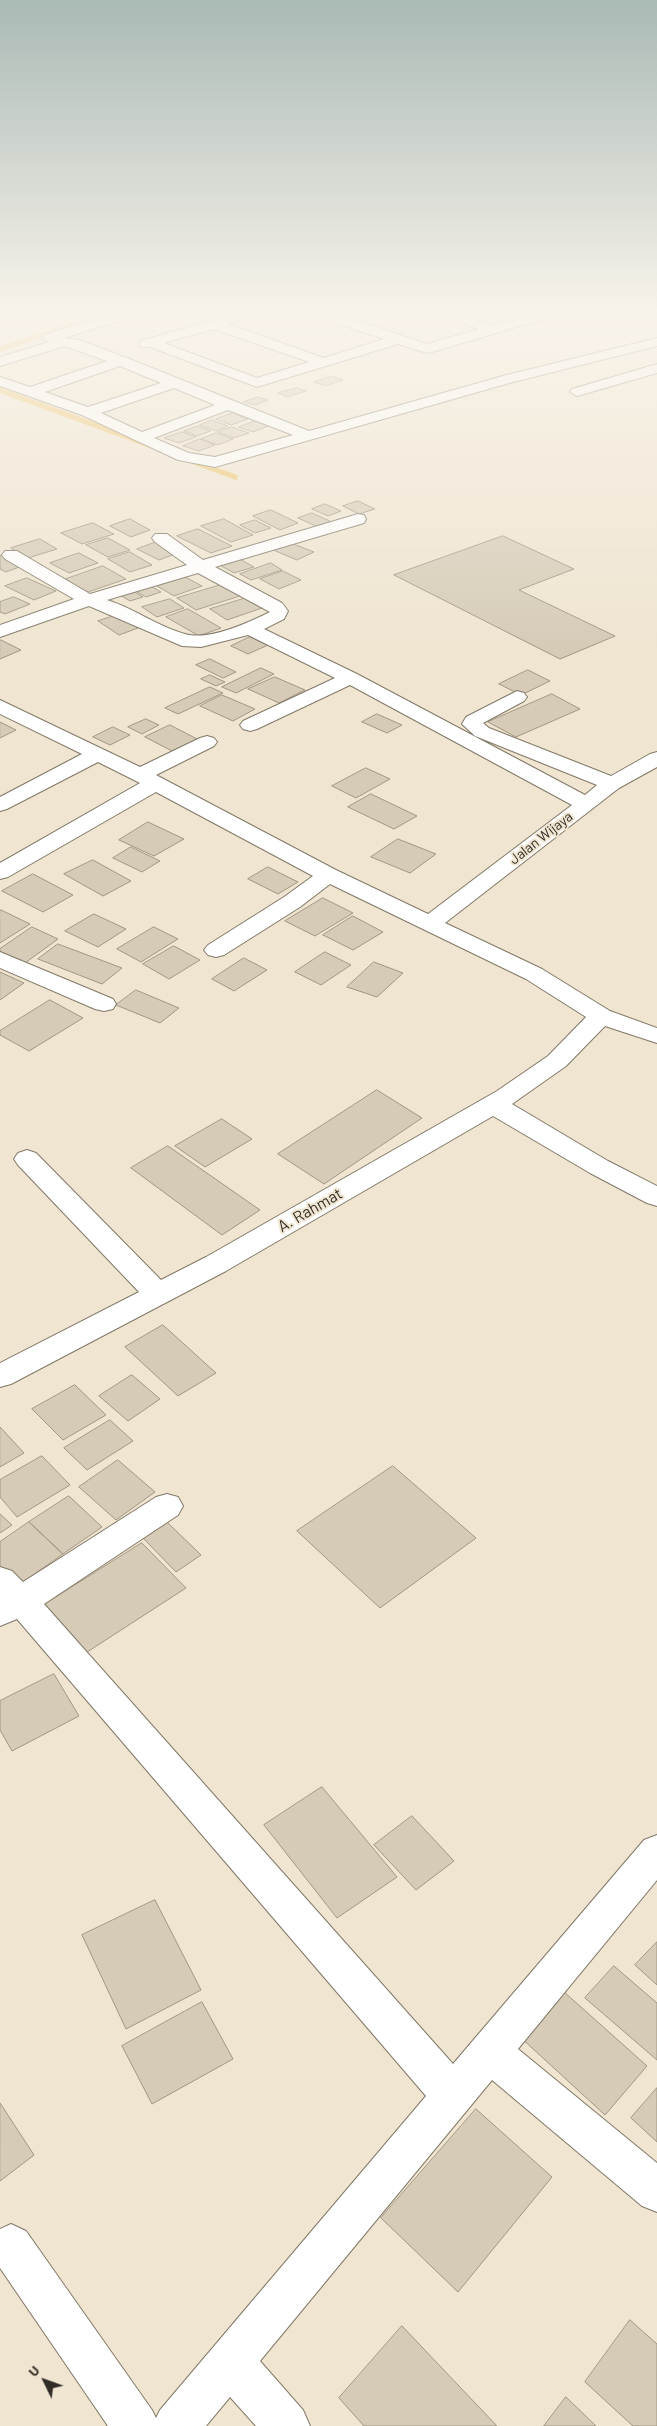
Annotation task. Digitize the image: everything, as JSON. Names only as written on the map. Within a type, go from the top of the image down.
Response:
[{"type":"street","points":[[107,421],[192,459],[215,462],[360,421]]},
{"type":"street","points":[[141,438],[185,421]]},
{"type":"street","points":[[270,421],[309,436]]},
{"type":"street","points":[[0,631],[88,600],[358,519]]},
{"type":"street","points":[[11,555],[88,600],[142,621],[182,640],[201,641],[250,629],[278,615],[279,610],[276,606],[201,567],[161,538]]},
{"type":"street","points":[[250,629],[350,678],[586,804]]},
{"type":"street","points":[[250,725],[350,678]]},
{"type":"street","points":[[517,697],[483,714],[473,721],[472,724],[482,732],[612,784]]},
{"type":"street","points":[[0,706],[148,779],[328,875],[534,974],[601,1016],[657,1036]]},
{"type":"street","points":[[0,872],[207,742]]},
{"type":"street","points":[[0,805],[98,754]]},
{"type":"street","name":"Jalan Wijaya","points":[[429,924],[612,784],[657,758]]},
{"type":"street","points":[[216,950],[292,902],[328,875]]},
{"type":"street","points":[[0,959],[104,1004]]},
{"type":"street","name":"A. Rahmat","points":[[0,1376],[216,1264],[494,1105],[557,1061],[601,1016]]},
{"type":"street","points":[[494,1105],[599,1167],[657,1197]]},
{"type":"street","points":[[27,1158],[158,1294]]},
{"type":"street","points":[[168,1506],[7,1598],[453,2095]]},
{"type":"street","points":[[176,2426],[657,1852]]},
{"type":"street","points":[[490,2052],[657,2191]]},
{"type":"street","points":[[11,2246],[136,2426]]},
{"type":"street","points":[[230,2362],[287,2426]]},
{"type":"building","points":[[215,421],[228,426],[216,431],[200,425]]},
{"type":"building","points":[[222,421],[242,421],[231,425]]},
{"type":"building","points":[[255,421],[271,425],[253,432],[239,427]]},
{"type":"building","points":[[198,426],[211,431],[197,436],[184,431]]},
{"type":"building","points":[[232,427],[249,433],[234,438],[218,432]]},
{"type":"building","points":[[182,432],[196,437],[179,443],[164,438]]},
{"type":"building","points":[[216,433],[233,439],[218,445],[201,439]]},
{"type":"building","points":[[200,439],[215,445],[199,451],[183,446]]},
{"type":"building","points":[[358,501],[375,509],[359,514],[343,506]]},
{"type":"building","points":[[325,504],[341,511],[328,516],[312,509]]},
{"type":"building","points":[[271,510],[298,523],[280,530],[253,516]]},
{"type":"building","points":[[312,513],[332,522],[318,527],[298,518]]},
{"type":"building","points":[[130,519],[150,530],[131,537],[110,526]]},
{"type":"building","points":[[224,519],[253,535],[231,542],[201,526]]},
{"type":"building","points":[[255,520],[271,528],[255,533],[240,525]]},
{"type":"building","points":[[93,523],[114,534],[82,544],[61,533]]},
{"type":"building","points":[[198,529],[232,546],[211,553],[177,536]]},
{"type":"building","points":[[503,536],[574,569],[519,590],[615,636],[560,659],[394,575]]},
{"type":"building","points":[[108,538],[130,550],[108,557],[86,545]]},
{"type":"building","points":[[40,539],[57,549],[28,558],[11,548]]},
{"type":"building","points":[[156,542],[178,553],[159,560],[137,549]]},
{"type":"building","points":[[288,542],[314,552],[297,560],[271,549]]},
{"type":"building","points":[[130,552],[152,565],[130,572],[108,559]]},
{"type":"building","points":[[79,553],[98,563],[69,573],[50,563]]},
{"type":"building","points":[[4,554],[25,565],[6,572],[0,569],[0,556]]},
{"type":"building","points":[[236,557],[254,567],[234,573],[216,563]]},
{"type":"building","points":[[271,563],[282,570],[251,580],[240,574]]},
{"type":"building","points":[[103,566],[126,579],[85,593],[63,580]]},
{"type":"building","points":[[283,571],[301,580],[279,589],[260,579]]},
{"type":"building","points":[[185,577],[202,586],[174,596],[157,586]]},
{"type":"building","points":[[27,578],[56,591],[34,600],[5,586]]},
{"type":"building","points":[[147,584],[161,592],[146,597],[132,589]]},
{"type":"building","points":[[224,584],[243,595],[196,610],[177,598]]},
{"type":"building","points":[[131,590],[143,597],[130,601],[118,594]]},
{"type":"building","points":[[14,597],[30,604],[5,614],[0,612],[0,602]]},
{"type":"building","points":[[246,598],[262,608],[227,620],[210,609]]},
{"type":"building","points":[[170,599],[184,608],[157,617],[142,607]]},
{"type":"building","points":[[188,609],[221,628],[199,636],[166,617]]},
{"type":"building","points":[[117,615],[138,628],[119,635],[98,621]]},
{"type":"building","points":[[250,637],[268,645],[248,654],[231,646]]},
{"type":"building","points":[[1,640],[21,650],[0,659]]},
{"type":"building","points":[[210,659],[236,672],[223,678],[196,665]]},
{"type":"building","points":[[261,668],[274,674],[236,693],[222,687]]},
{"type":"building","points":[[528,670],[550,681],[521,695],[499,684]]},
{"type":"building","points":[[210,675],[225,682],[216,686],[201,679]]},
{"type":"building","points":[[275,677],[305,690],[279,703],[248,689]]},
{"type":"building","points":[[210,687],[223,693],[178,714],[165,708]]},
{"type":"building","points":[[552,694],[580,709],[516,737],[488,722]]},
{"type":"building","points":[[222,695],[255,709],[233,721],[200,706]]},
{"type":"building","points":[[377,714],[402,725],[387,733],[362,722]]},
{"type":"building","points":[[146,719],[159,725],[142,734],[128,727]]},
{"type":"building","points":[[0,722],[16,730],[0,738]]},
{"type":"building","points":[[170,725],[199,740],[174,752],[145,737]]},
{"type":"building","points":[[113,727],[130,735],[110,745],[93,737]]},
{"type":"building","points":[[366,768],[390,779],[356,798],[332,786]]},
{"type":"building","points":[[371,794],[417,816],[394,829],[348,807]]},
{"type":"building","points":[[148,822],[184,839],[154,856],[119,840]]},
{"type":"building","points":[[398,839],[436,854],[410,873],[371,857]]},
{"type":"building","points":[[131,847],[160,861],[142,872],[113,858]]},
{"type":"building","points":[[93,860],[131,881],[103,896],[64,874]]},
{"type":"building","points":[[268,867],[298,882],[278,894],[248,879]]},
{"type":"building","points":[[33,874],[73,895],[43,912],[2,891]]},
{"type":"building","points":[[323,898],[353,913],[315,936],[285,921]]},
{"type":"building","points":[[1,910],[30,924],[0,943]]},
{"type":"building","points":[[94,914],[126,929],[98,947],[65,931]]},
{"type":"building","points":[[353,916],[383,932],[353,950],[323,935]]},
{"type":"building","points":[[32,927],[58,939],[21,966],[0,956],[0,949]]},
{"type":"building","points":[[154,927],[178,939],[141,962],[117,949]]},
{"type":"building","points":[[58,944],[122,968],[102,984],[38,959]]},
{"type":"building","points":[[174,946],[200,960],[169,979],[143,964]]},
{"type":"building","points":[[325,952],[351,965],[321,985],[295,972]]},
{"type":"building","points":[[244,958],[267,970],[234,991],[212,979]]},
{"type":"building","points":[[374,962],[403,973],[377,997],[347,987]]},
{"type":"building","points":[[0,972],[24,983],[0,1000]]},
{"type":"building","points":[[136,990],[179,1008],[160,1023],[116,1005]]},
{"type":"building","points":[[50,1000],[83,1018],[29,1051],[0,1035],[0,1031]]},
{"type":"building","points":[[377,1090],[422,1118],[324,1184],[278,1154]]},
{"type":"building","points":[[222,1119],[252,1139],[205,1167],[175,1146]]},
{"type":"building","points":[[168,1146],[260,1210],[222,1235],[131,1168]]},
{"type":"building","points":[[163,1325],[216,1373],[178,1396],[125,1347]]},
{"type":"building","points":[[132,1375],[160,1399],[128,1421],[99,1396]]},
{"type":"building","points":[[75,1385],[106,1415],[63,1440],[32,1409]]},
{"type":"building","points":[[110,1420],[133,1441],[87,1470],[64,1448]]},
{"type":"building","points":[[0,1427],[24,1453],[0,1467]]},
{"type":"building","points":[[42,1456],[70,1485],[17,1517],[0,1497],[0,1480]]},
{"type":"building","points":[[118,1460],[155,1492],[116,1520],[79,1487]]},
{"type":"building","points":[[393,1466],[476,1538],[380,1608],[297,1531]]},
{"type":"building","points":[[69,1496],[102,1527],[63,1554],[29,1522]]},
{"type":"building","points":[[0,1514],[12,1525],[0,1533]]},
{"type":"building","points":[[166,1521],[201,1555],[176,1572],[142,1537]]},
{"type":"building","points":[[29,1522],[63,1554],[13,1589],[0,1576],[0,1542]]},
{"type":"building","points":[[142,1543],[186,1588],[81,1656],[39,1608]]},
{"type":"building","points":[[54,1674],[79,1716],[12,1751],[0,1730],[0,1701]]},
{"type":"building","points":[[322,1787],[397,1877],[337,1918],[264,1825]]},
{"type":"building","points":[[412,1816],[454,1861],[416,1890],[374,1845]]},
{"type":"building","points":[[155,1900],[201,1990],[126,2029],[82,1935]]},
{"type":"building","points":[[657,1942],[657,1985],[635,1965]]},
{"type":"building","points":[[614,1966],[657,2003],[657,2060],[585,1998]]},
{"type":"building","points":[[563,1991],[647,2066],[605,2115],[519,2036]]},
{"type":"building","points":[[202,2002],[233,2059],[152,2104],[122,2046]]},
{"type":"building","points":[[657,2088],[657,2142],[631,2118]]},
{"type":"building","points":[[0,2103],[34,2155],[0,2181]]},
{"type":"building","points":[[476,2109],[552,2177],[458,2292],[381,2218]]},
{"type":"building","points":[[630,2320],[657,2344],[657,2426],[633,2426],[585,2382]]},
{"type":"building","points":[[402,2326],[497,2426],[364,2426],[339,2398]]},
{"type":"building","points":[[566,2397],[596,2426],[544,2426]]},
{"type":"waterway","points":[[85,421],[149,445]]},
{"type":"waterway","points":[[189,460],[235,477]]}]
